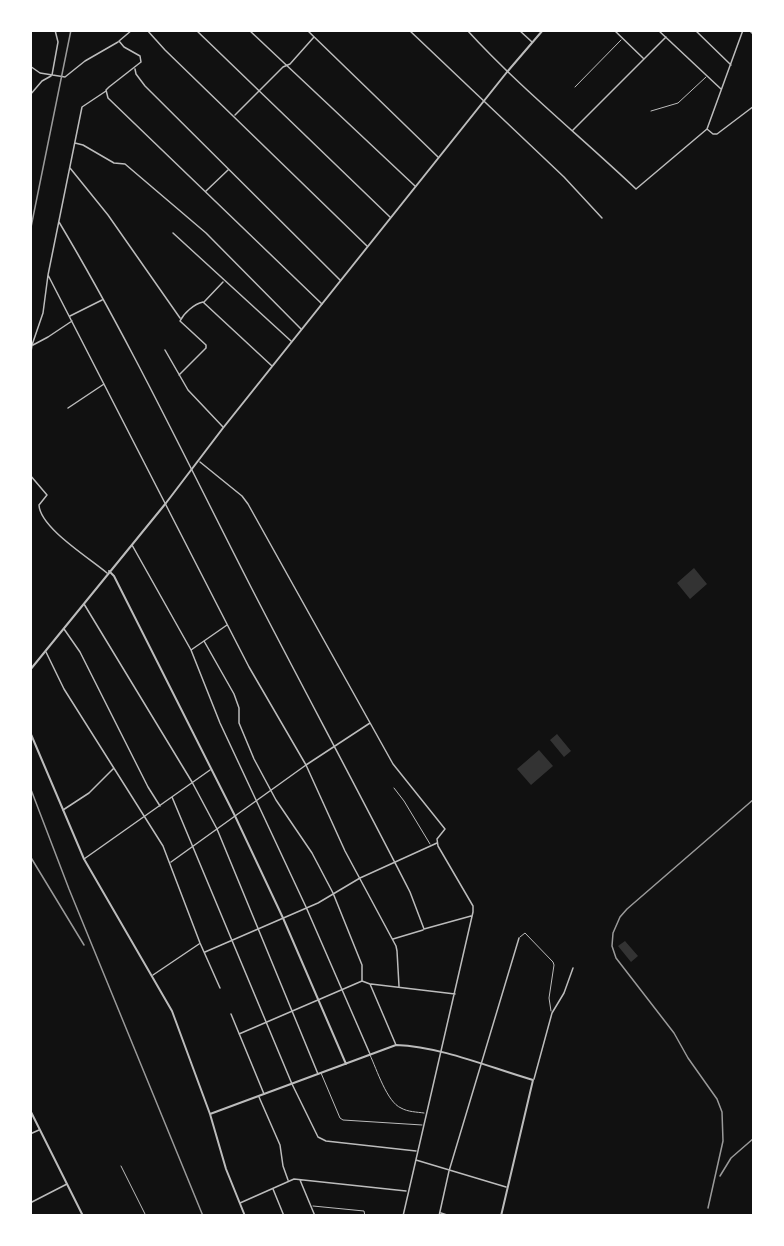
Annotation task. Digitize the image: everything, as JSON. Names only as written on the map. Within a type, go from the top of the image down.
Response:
[{"type":"street","points":[[30,95],[42,81],[52,74],[58,42],[55,30]]},
{"type":"street","points":[[31,68],[40,73],[68,75],[132,30]]},
{"type":"street","points":[[147,30],[368,246]]},
{"type":"street","points":[[196,30],[391,218]]},
{"type":"street","points":[[249,30],[416,187]]},
{"type":"street","points":[[307,30],[439,158]]},
{"type":"street","points":[[409,30],[564,177],[602,219]]},
{"type":"street","points":[[466,30],[507,72],[636,189],[707,129],[743,30]]},
{"type":"street","points":[[519,30],[532,42]]},
{"type":"street","points":[[30,670],[166,503],[272,366],[507,72],[543,30]]},
{"type":"street","points":[[614,30],[644,58]]},
{"type":"street","points":[[658,30],[722,90]]},
{"type":"street","points":[[695,30],[731,65]]},
{"type":"street","points":[[749,30],[754,35]]},
{"type":"street","points":[[235,116],[285,65],[290,64],[314,37]]},
{"type":"street","points":[[572,131],[666,37]]},
{"type":"street","points":[[574,87],[622,39]]},
{"type":"street","points":[[30,360],[32,345],[43,313],[48,275],[82,107],[141,62],[140,56],[124,47],[119,41]]},
{"type":"street","points":[[135,68],[136,75],[145,86],[341,280]]},
{"type":"street","points":[[651,111],[678,103],[706,77]]},
{"type":"street","points":[[106,90],[108,98],[322,304]]},
{"type":"street","points":[[707,129],[712,134],[717,134],[754,106]]},
{"type":"street","points":[[75,143],[83,145],[114,163],[125,164],[133,170],[206,233],[302,329]]},
{"type":"street","points":[[70,168],[108,215],[181,319],[182,324],[206,345],[206,348],[179,375]]},
{"type":"street","points":[[206,191],[228,169]]},
{"type":"street","points":[[59,222],[103,299],[335,745],[410,892],[424,929]]},
{"type":"street","points":[[173,233],[292,342]]},
{"type":"street","points":[[48,275],[249,667],[306,765],[336,832],[393,940],[398,951],[399,986]]},
{"type":"street","points":[[181,319],[196,305],[203,302],[224,281]]},
{"type":"street","points":[[70,316],[103,299]]},
{"type":"street","points":[[203,302],[272,366]]},
{"type":"street","points":[[32,345],[72,321]]},
{"type":"street","points":[[165,350],[188,390],[223,428]]},
{"type":"street","points":[[68,408],[104,384]]},
{"type":"street","points":[[199,461],[242,496],[248,504],[399,774],[445,829],[439,835],[437,843],[474,909],[403,1216]]},
{"type":"street","points":[[30,475],[47,495],[39,505],[43,517],[77,552],[114,576],[235,816],[283,918],[346,1064]]},
{"type":"street","points":[[131,544],[191,650],[220,723],[258,800],[389,1096],[396,1105],[404,1110],[426,1114]]},
{"type":"street","points":[[83,604],[192,782],[217,829],[292,1011],[340,1118],[424,1125]]},
{"type":"street","points":[[191,650],[228,624]]},
{"type":"street","points":[[63,628],[68,631],[80,652],[148,787],[160,806]]},
{"type":"street","points":[[204,641],[234,694],[239,708],[242,733],[271,790],[312,853],[333,893],[362,964],[362,981]]},
{"type":"street","points":[[45,651],[64,689],[163,846],[220,988]]},
{"type":"street","points":[[171,863],[306,765],[370,723]]},
{"type":"street","points":[[30,732],[84,859],[172,1011],[210,1114],[226,1169],[245,1216]]},
{"type":"street","points":[[62,810],[89,793],[114,768]]},
{"type":"street","points":[[84,859],[210,770]]},
{"type":"street","points":[[394,788],[430,846]]},
{"type":"street","points":[[172,797],[292,1084],[318,1137],[321,1140],[417,1152]]},
{"type":"street","points":[[204,952],[283,918],[360,878],[437,843]]},
{"type":"street","points":[[393,940],[472,916]]},
{"type":"street","points":[[450,1216],[439,1214],[449,1171],[519,938],[525,933],[553,962],[549,998],[552,1013]]},
{"type":"street","points":[[153,975],[200,943]]},
{"type":"street","points":[[501,1216],[533,1080],[552,1013],[564,993],[573,968]]},
{"type":"street","points":[[239,1034],[362,981],[370,984],[455,994]]},
{"type":"street","points":[[370,984],[396,1045]]},
{"type":"street","points":[[231,1014],[264,1094]]},
{"type":"street","points":[[210,1114],[396,1045],[441,1051],[533,1080]]},
{"type":"street","points":[[258,1096],[280,1145],[288,1181]]},
{"type":"street","points":[[30,1110],[83,1216]]},
{"type":"street","points":[[30,1134],[40,1130]]},
{"type":"street","points":[[415,1160],[508,1188]]},
{"type":"street","points":[[121,1166],[146,1216]]},
{"type":"street","points":[[239,1203],[294,1179],[408,1191]]},
{"type":"street","points":[[300,1179],[315,1216]]},
{"type":"street","points":[[30,1203],[68,1184]]},
{"type":"street","points":[[272,1189],[284,1216]]},
{"type":"street","points":[[311,1206],[364,1211],[365,1216]]},
{"type":"shaded area","points":[[694,568],[707,584],[690,599],[677,583]]},
{"type":"shaded area","points":[[557,734],[571,751],[564,757],[550,740]]},
{"type":"shaded area","points":[[539,750],[553,766],[531,785],[517,769]]},
{"type":"shaded area","points":[[625,941],[638,956],[631,962],[618,946]]},
{"type":"railway","points":[[30,232],[71,30]]},
{"type":"railway","points":[[30,787],[69,889],[203,1216]]},
{"type":"railway","points":[[708,1208],[723,1141],[722,1112],[717,1099],[688,1058],[674,1033],[616,958],[612,946],[613,933],[620,917],[627,909],[754,799]]},
{"type":"railway","points":[[30,856],[84,945]]},
{"type":"railway","points":[[720,1176],[731,1158],[754,1138]]}]
